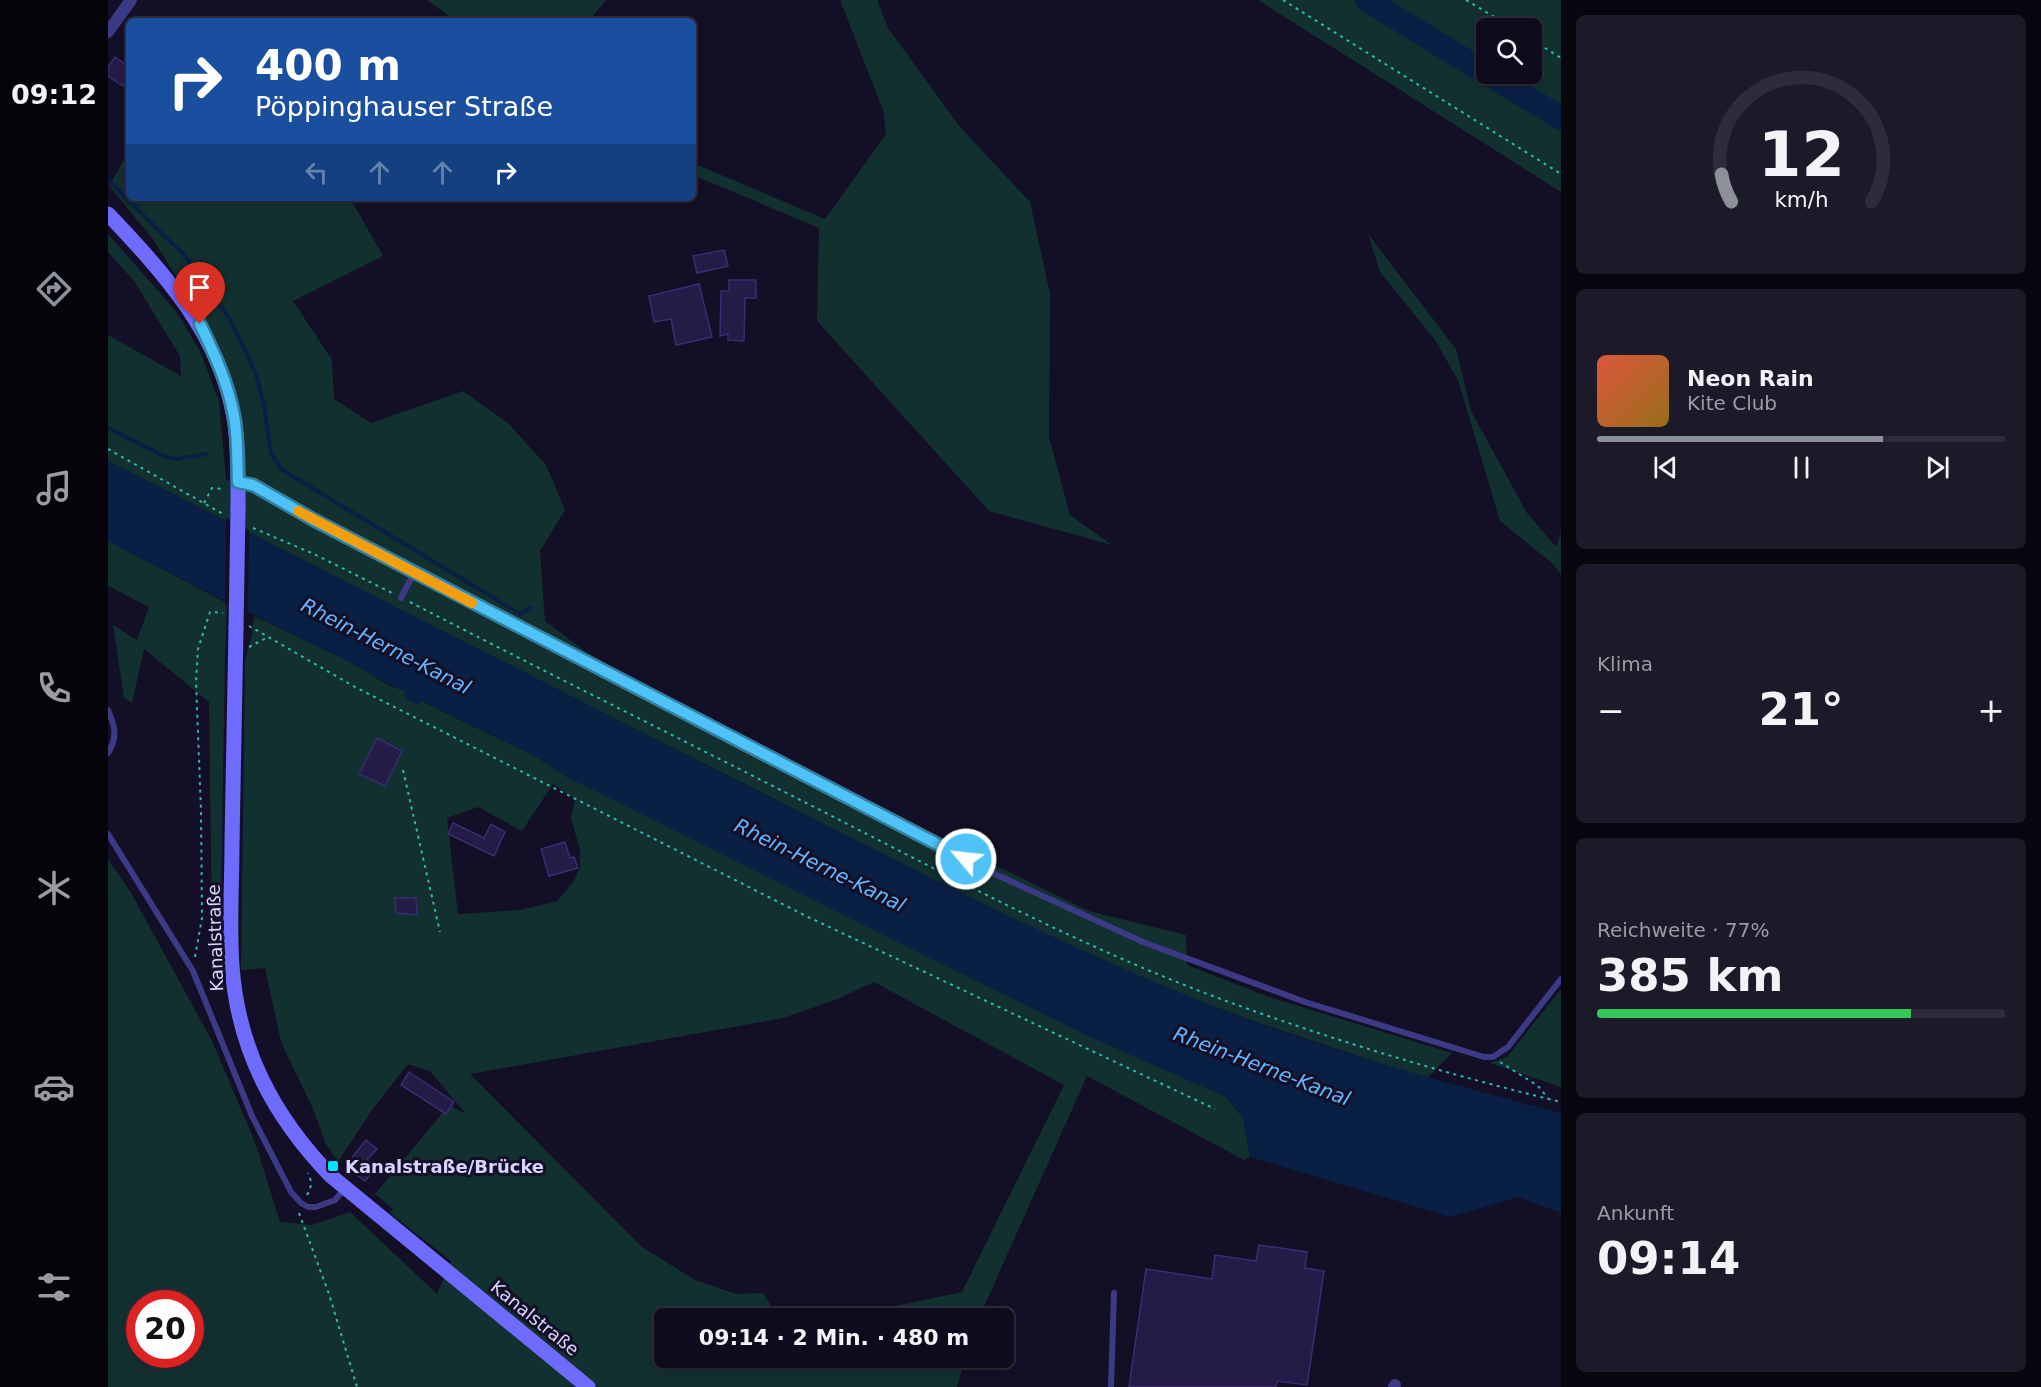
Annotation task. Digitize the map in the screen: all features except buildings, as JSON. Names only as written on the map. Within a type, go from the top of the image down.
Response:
[{"type":"main road","name":"Kanalstraße","points":[[108,214],[150,257],[184,300],[204,332],[220,367],[229,396],[237,441],[232,486],[238,510],[239,625],[236,653],[231,937],[236,999],[252,1058],[275,1106],[304,1149],[331,1176],[588,1387]]},
{"type":"street","points":[[108,32],[131,0]]},
{"type":"lane","points":[[232,486],[253,485],[414,573],[986,870],[1143,942],[1305,1002],[1484,1057],[1493,1057],[1508,1047],[1561,978]]},
{"type":"lane","points":[[401,598],[414,573]]},
{"type":"lane","points":[[108,710],[115,733],[113,746],[108,753]]},
{"type":"lane","name":"Kanalstraße","points":[[108,834],[193,971],[252,1116],[291,1192],[301,1203]]},
{"type":"lane","points":[[301,1203],[308,1206],[323,1206],[335,1200],[345,1187]]},
{"type":"lane","points":[[1111,1387],[1114,1293]]},
{"type":"path","points":[[1283,0],[1561,174]]},
{"type":"path","points":[[1466,0],[1496,18]]},
{"type":"path","points":[[1542,46],[1561,58]]},
{"type":"path","points":[[108,450],[222,514]]},
{"type":"path","points":[[204,503],[212,488],[232,486]]},
{"type":"path","points":[[254,528],[314,554],[960,882],[1132,963],[1210,995],[1355,1046],[1447,1073],[1561,1102]]},
{"type":"path","points":[[193,971],[202,918],[196,681],[198,649],[210,612],[225,613]]},
{"type":"path","points":[[239,625],[268,637],[355,687],[458,738],[486,755],[806,916],[1215,1109]]},
{"type":"path","points":[[236,653],[268,637]]},
{"type":"path","points":[[403,770],[440,932]]},
{"type":"path","points":[[1493,1057],[1538,1086],[1550,1099]]},
{"type":"path","points":[[301,1203],[298,1211],[329,1294],[357,1387]]},
{"type":"green space","points":[[427,0],[606,0],[591,18],[452,18]]},
{"type":"green space","points":[[840,0],[877,0],[888,28],[960,127],[1030,202],[1050,294],[1049,437],[1070,515],[1112,545],[989,511],[817,321],[819,228],[696,176],[696,164],[825,219],[886,134],[883,110]]},
{"type":"green space","points":[[1258,0],[1561,0],[1561,192]]},
{"type":"green space","points":[[126,156],[126,201],[352,201],[383,256],[293,301],[332,360],[334,399],[371,423],[463,391],[508,423],[546,465],[565,510],[540,551],[545,621],[585,651],[707,723],[1089,911],[1186,935],[1187,965],[1269,997],[1452,1053],[1427,1078],[1236,1015],[1124,970],[928,877],[108,461],[108,335],[181,376],[180,356],[134,281],[108,252],[108,234],[176,311],[200,351],[219,401],[226,480],[238,482],[213,337],[153,239],[109,186]]},
{"type":"green space","points":[[1368,234],[1456,349],[1471,411],[1527,513],[1556,547],[1561,533],[1561,575],[1553,564],[1500,521],[1458,380],[1435,340],[1380,272]]},
{"type":"green space","points":[[108,541],[227,603],[220,963],[212,930],[209,702],[144,649],[132,703],[124,698],[113,625],[137,640],[149,607],[108,586]]},
{"type":"green space","points":[[254,616],[357,665],[386,684],[405,691],[418,705],[421,701],[535,756],[565,776],[1226,1097],[1243,1118],[1250,1157],[1244,1160],[1087,1076],[983,1308],[865,1308],[895,1306],[962,1292],[1064,1085],[874,982],[835,1000],[783,1018],[470,1074],[642,1247],[695,1280],[736,1294],[763,1293],[772,1307],[775,1308],[654,1308],[654,1368],[962,1368],[957,1387],[108,1387],[108,859],[130,891],[212,1041],[255,1142],[280,1222],[312,1225],[350,1212],[437,1294],[451,1261],[390,1213],[393,1209],[375,1194],[449,1105],[466,1114],[430,1071],[408,1064],[372,1110],[338,1162],[326,1144],[313,1109],[281,1042],[265,968],[241,970],[245,662]],"holes":[[[553,784],[575,799],[571,818],[580,850],[580,868],[574,881],[557,901],[520,910],[458,914],[447,818],[478,807],[522,831]]]},
{"type":"green space","points":[[1561,989],[1561,1087],[1490,1063],[1507,1057]]},
{"type":"water","name":"Rhein-Herne-Kanal","points":[[108,461],[881,853],[1112,964],[1231,1013],[1313,1042],[1561,1113],[1561,1213],[1519,1197],[1450,1217],[1250,1157],[1243,1118],[1226,1097],[1099,1041],[933,960],[565,776],[535,756],[421,701],[418,705],[405,698],[405,691],[108,541]]},
{"type":"pier","points":[[226,518],[249,530],[248,616],[225,605]]},
{"type":"waterway","points":[[1367,0],[1476,67]]},
{"type":"waterway","points":[[1505,84],[1561,118]]},
{"type":"waterway","points":[[108,180],[126,198]]},
{"type":"waterway","points":[[129,201],[185,256],[231,321],[256,374],[264,405],[271,453],[281,469],[520,614],[531,607]]},
{"type":"waterway","points":[[108,428],[164,456],[177,459],[207,454]]},
{"type":"slow traffic","points":[[298,511],[472,603]]},
{"type":"place","name":"Kanalstraße/Brücke","points":[[333,1166]]},
{"type":"route","points":[[200,324],[220,367],[229,396],[237,441],[238,482],[253,485],[314,520],[966,859]]}]
